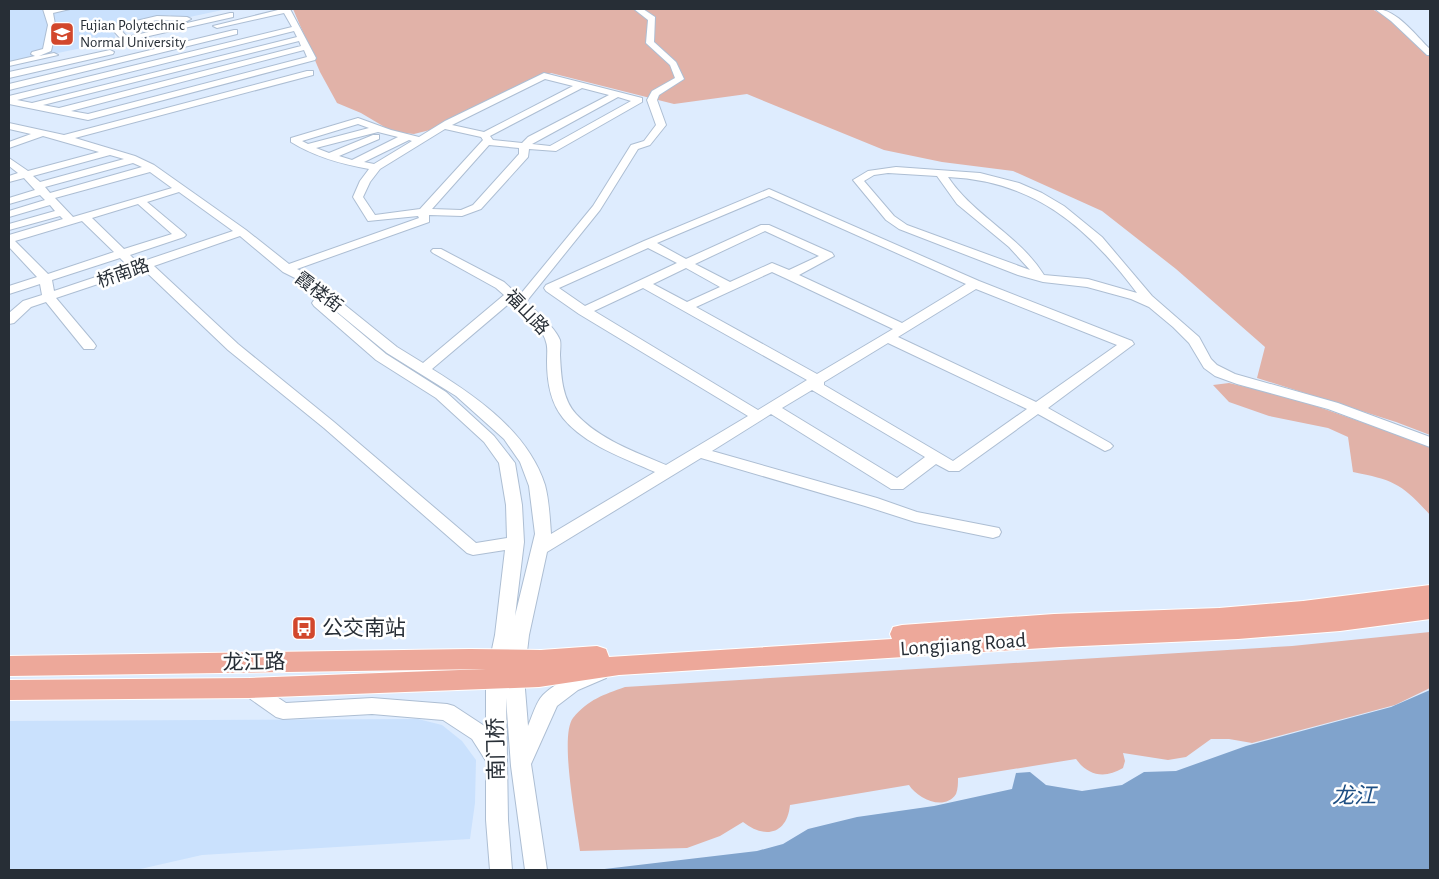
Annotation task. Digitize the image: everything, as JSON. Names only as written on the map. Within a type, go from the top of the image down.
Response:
[{"type":"main road","name":"Longjiang Road","points":[[507,669],[551,660],[1054,623],[1219,616],[1303,610],[1430,593]]},
{"type":"main road","name":"Longjiang Road","points":[[507,669],[539,677],[619,665],[1060,638],[1238,630],[1340,622],[1430,610]]},
{"type":"main road","name":"龙江路","points":[[9,666],[507,669]]},
{"type":"main road","name":"龙江路","points":[[9,690],[249,688],[507,669]]},
{"type":"street","points":[[9,59],[47,51],[53,33],[53,20],[48,10],[66,9]]},
{"type":"street","points":[[123,37],[115,28],[157,18],[182,20],[232,9]]},
{"type":"street","points":[[186,105],[154,86],[120,71],[99,54],[88,48],[256,9]]},
{"type":"street","points":[[424,369],[516,298],[601,202],[622,173],[634,147],[647,144],[661,125],[652,100],[655,93],[680,79],[679,71],[663,53],[650,43],[652,19],[638,9]]},
{"type":"street","points":[[1379,9],[1394,19],[1430,53]]},
{"type":"street","points":[[1386,9],[1401,18],[1430,49]]},
{"type":"street","points":[[9,75],[286,15],[296,28],[312,58],[88,117],[9,100]]},
{"type":"street","points":[[9,100],[296,28]]},
{"type":"street","points":[[9,87],[243,30]]},
{"type":"street","points":[[31,106],[301,38]]},
{"type":"street","points":[[58,111],[306,47]]},
{"type":"street","points":[[9,64],[61,53]]},
{"type":"street","points":[[129,58],[156,74]]},
{"type":"street","points":[[64,138],[310,73]]},
{"type":"street","points":[[444,126],[524,146],[552,148],[639,100],[618,94],[580,86],[544,76],[444,126],[376,167],[365,180],[358,197],[372,219],[422,212],[462,214],[477,207],[524,154],[524,146],[531,140],[618,94]]},
{"type":"street","points":[[422,212],[486,138],[580,86]]},
{"type":"street","points":[[376,167],[329,157],[306,148],[294,140],[358,120],[377,129],[405,138],[421,140]]},
{"type":"street","points":[[9,126],[64,138],[134,160],[151,168],[242,232],[287,269],[425,220],[422,212]]},
{"type":"street","points":[[306,148],[377,129]]},
{"type":"street","points":[[329,157],[388,132]]},
{"type":"street","points":[[9,144],[41,134]]},
{"type":"street","points":[[353,163],[405,138]]},
{"type":"street","points":[[9,179],[109,152]]},
{"type":"street","points":[[9,214],[43,192],[134,160]]},
{"type":"street","points":[[9,161],[26,174],[71,221]]},
{"type":"street","points":[[9,201],[151,168]]},
{"type":"street","points":[[1154,304],[1135,296],[1088,283],[1040,277],[1022,272],[903,226],[890,218],[858,180],[872,172],[940,174],[989,178],[1023,190],[1062,208],[1096,236],[1154,304],[1194,341],[1200,356],[1213,369],[1226,375],[1301,396],[1430,442]]},
{"type":"street","points":[[940,174],[962,203],[1003,234],[1024,253],[1040,277]]},
{"type":"street","points":[[89,346],[48,298],[45,278],[9,240],[182,188]]},
{"type":"street","points":[[9,189],[43,192]]},
{"type":"street","points":[[758,416],[584,311],[550,288],[769,192],[975,284],[1127,344],[954,468],[817,387],[817,380]]},
{"type":"street","points":[[9,290],[180,235],[140,200]]},
{"type":"street","points":[[9,227],[62,212]]},
{"type":"street","points":[[84,217],[123,254],[142,266],[233,347],[329,425],[473,549],[516,542]]},
{"type":"street","points":[[584,311],[765,226],[828,256],[789,275]]},
{"type":"street","name":"桥南路","points":[[9,320],[27,304],[242,232]]},
{"type":"street","points":[[648,244],[729,287]]},
{"type":"street","name":"福山路","points":[[437,251],[462,262],[500,285],[516,298],[538,321],[553,340],[554,379],[560,400],[569,416],[588,432],[614,448],[666,471]]},
{"type":"street","points":[[685,308],[772,267],[902,328]]},
{"type":"street","name":"霞楼街","points":[[287,269],[301,276],[392,350],[461,393],[509,436],[527,461],[536,486],[543,534],[520,635],[507,669]]},
{"type":"street","name":"霞楼街","points":[[287,269],[291,279],[381,357],[441,395],[489,439],[507,463],[514,505],[516,542],[507,669]]},
{"type":"street","points":[[643,283],[817,380]]},
{"type":"street","points":[[540,549],[975,284]]},
{"type":"street","points":[[9,309],[27,304]]},
{"type":"street","points":[[888,337],[1060,420],[1105,446]]},
{"type":"street","points":[[771,408],[897,485],[936,457]]},
{"type":"street","points":[[697,452],[800,481],[915,517],[993,532]]},
{"type":"street","points":[[521,766],[549,701],[571,685],[619,665]]},
{"type":"street","name":"南门桥","points":[[501,870],[498,838],[496,759],[507,669]]},
{"type":"street","name":"南门桥","points":[[507,669],[536,870]]},
{"type":"street","points":[[249,688],[284,711],[372,706],[447,712],[479,733],[496,759]]},
{"type":"shaded area","name":"Fujian Polytechnic Normal University","points":[[9,9],[227,9],[185,18],[176,18],[170,15],[119,24],[113,27],[116,41],[9,63]]},
{"type":"shaded area","points":[[293,9],[1372,9],[1392,20],[1406,35],[1430,55],[1430,435],[1396,422],[1257,378],[1265,347],[1176,269],[1102,211],[1013,171],[942,162],[884,150],[747,94],[674,104],[551,73],[430,130],[414,134],[393,132],[361,113],[337,103],[320,72]]},
{"type":"shaded area","points":[[1229,383],[1293,398],[1430,446],[1430,515],[1412,496],[1396,485],[1388,481],[1353,472],[1348,437],[1328,428],[1269,416],[1229,402],[1213,385]]},
{"type":"shaded area","points":[[1430,632],[1430,688],[1395,705],[1252,743],[1229,739],[1211,739],[1186,757],[1168,760],[1123,753],[1125,761],[1123,768],[1110,774],[1091,772],[1076,759],[958,778],[956,794],[945,802],[931,801],[924,798],[909,785],[790,805],[784,823],[773,831],[759,831],[743,822],[720,836],[687,848],[580,851],[568,761],[569,728],[573,718],[585,706],[603,695],[625,687],[1292,646]]},
{"type":"shaded area","points":[[418,719],[442,725],[462,741],[476,760],[475,803],[470,839],[202,855],[136,870],[9,870],[9,721]]},
{"type":"water","name":"龙江","points":[[1430,690],[1430,870],[596,870],[757,851],[783,844],[808,829],[857,817],[934,806],[1012,789],[1016,773],[1030,772],[1046,785],[1082,791],[1122,785],[1144,772],[1176,771],[1246,746],[1391,707]]},
{"type":"place","name":"Fujian Polytechnic Normal University","points":[[62,34]]},
{"type":"place","name":"公交南站","points":[[304,628]]}]
